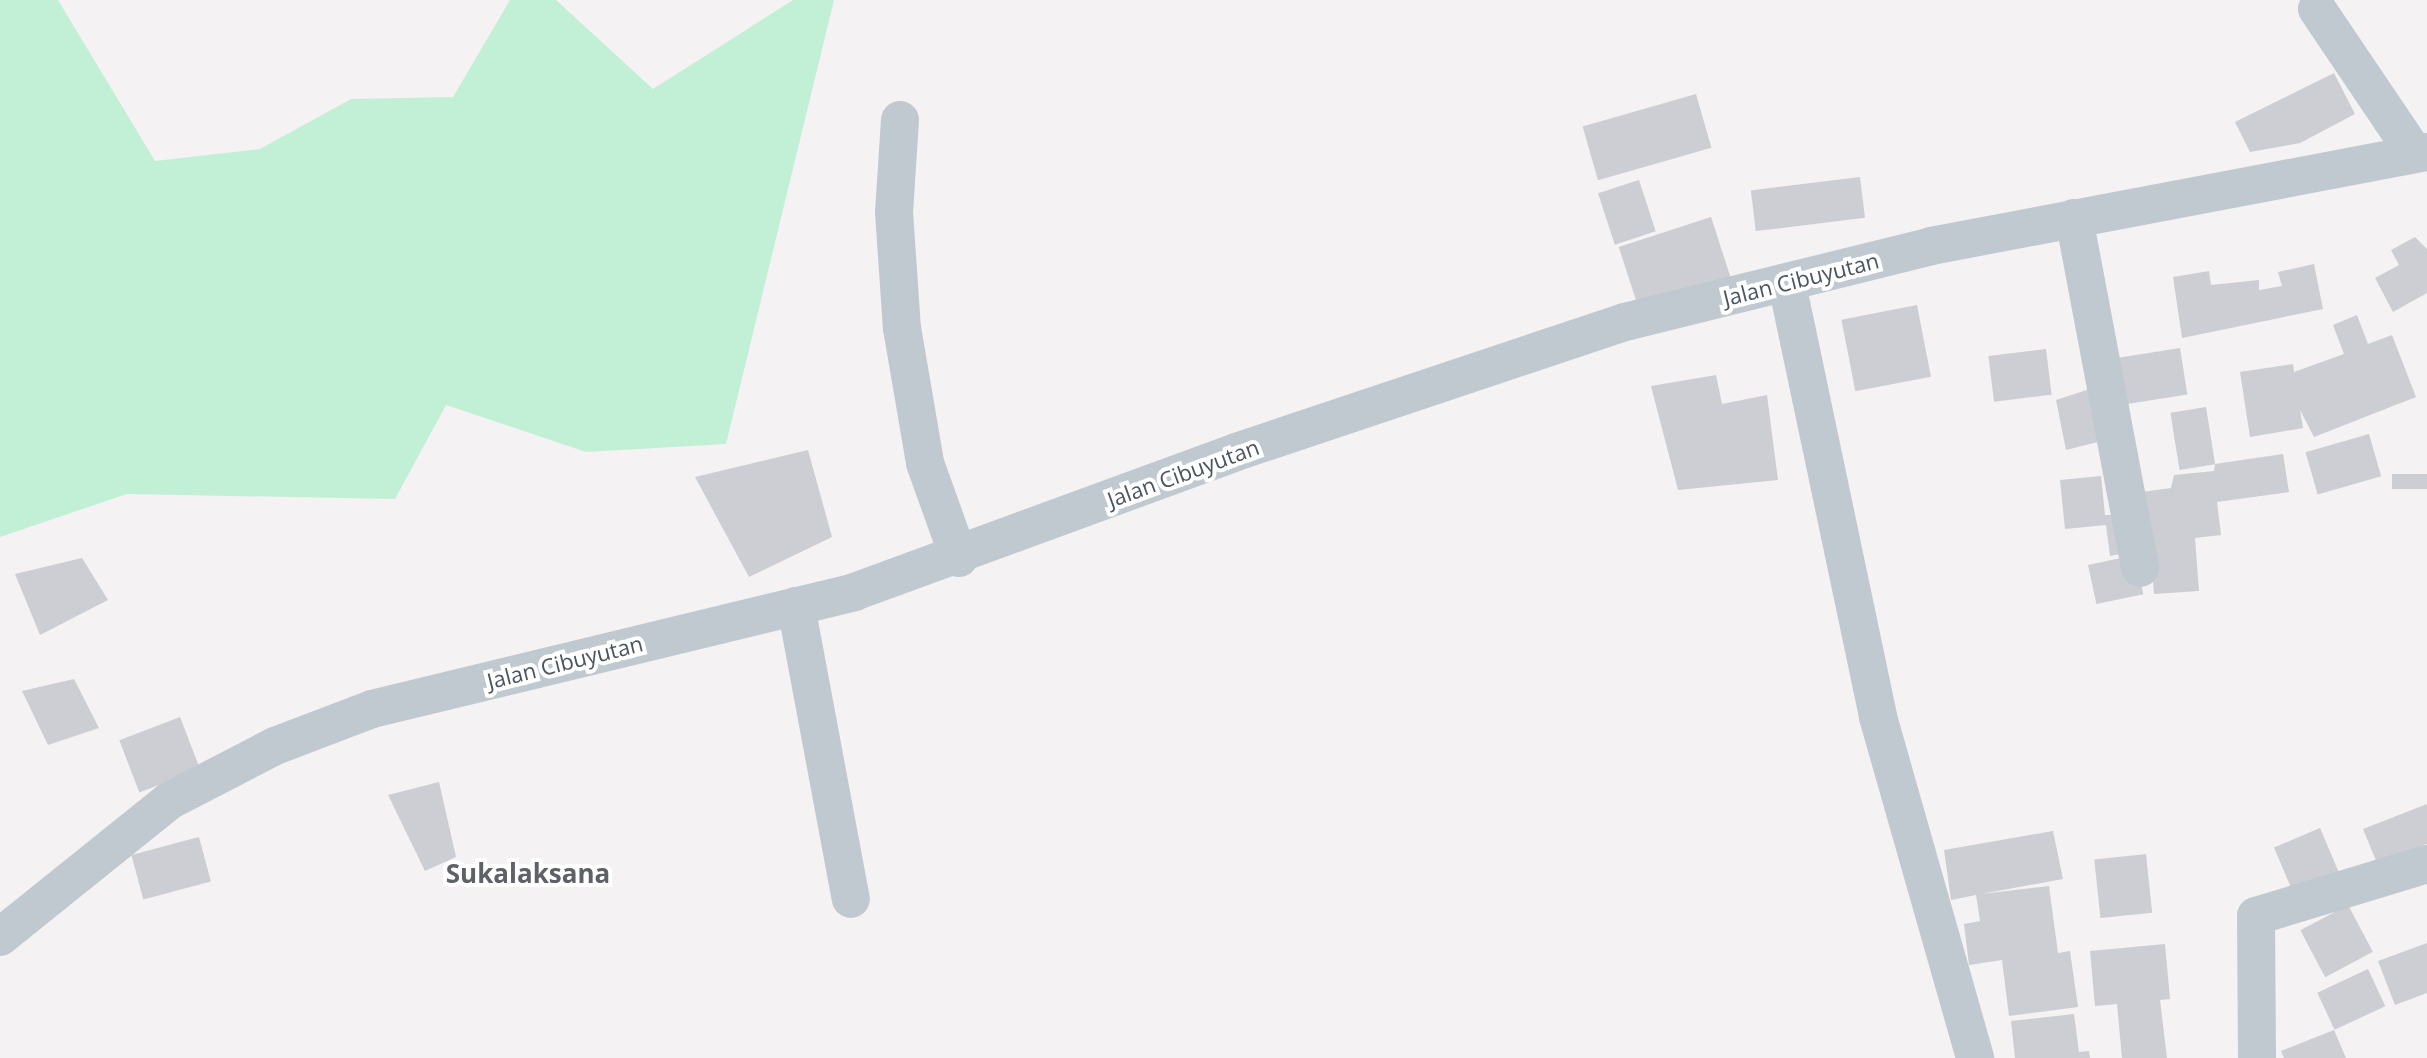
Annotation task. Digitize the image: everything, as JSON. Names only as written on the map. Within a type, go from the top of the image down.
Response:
[{"type":"street","points":[[2317,9],[2421,152]]},
{"type":"street","points":[[900,120],[894,212],[902,328],[925,463],[959,558]]},
{"type":"street","name":"Jalan Cibuyutan","points":[[0,937],[169,801],[275,746],[372,709],[796,606],[959,558],[1236,452],[1625,322],[2074,218],[2421,152]]},
{"type":"street","points":[[2074,218],[2140,568]]},
{"type":"street","points":[[1787,284],[1878,717],[1975,1058]]},
{"type":"street","points":[[796,606],[851,899]]},
{"type":"street","points":[[2257,1058],[2256,916],[2427,864]]},
{"type":"green space","points":[[0,0],[58,0],[155,161],[260,149],[351,99],[453,97],[510,0],[556,0],[653,89],[793,0],[834,0],[726,444],[586,452],[446,405],[395,499],[127,494],[0,537]]},
{"type":"building","points":[[2334,73],[2355,114],[2300,143],[2250,152],[2235,122]]},
{"type":"building","points":[[1696,94],[1711,148],[1598,180],[1583,127]]},
{"type":"building","points":[[1860,177],[1865,218],[1756,231],[1751,190]]},
{"type":"building","points":[[1639,180],[1656,231],[1615,245],[1598,193]]},
{"type":"building","points":[[1711,217],[1730,277],[1638,307],[1619,247]]},
{"type":"building","points":[[2415,237],[2427,249],[2427,293],[2393,312],[2375,278],[2399,265],[2391,250]]},
{"type":"building","points":[[2314,264],[2323,309],[2182,338],[2173,277],[2209,271],[2211,285],[2259,280],[2259,290],[2282,286],[2278,272]]},
{"type":"building","points":[[1917,305],[1931,377],[1855,391],[1841,320]]},
{"type":"building","points":[[2357,315],[2368,344],[2392,335],[2416,397],[2314,437],[2300,410],[2303,428],[2250,437],[2240,372],[2293,364],[2294,372],[2344,354],[2333,325]]},
{"type":"building","points":[[2180,348],[2187,394],[2124,404],[2117,358]]},
{"type":"building","points":[[2046,349],[2052,395],[1994,402],[1988,356]]},
{"type":"building","points":[[1716,375],[1722,404],[1767,395],[1778,480],[1678,490],[1651,386]]},
{"type":"building","points":[[2099,386],[2106,440],[2066,450],[2056,400]]},
{"type":"building","points":[[2206,407],[2215,464],[2180,470],[2170,413]]},
{"type":"building","points":[[2369,434],[2381,476],[2318,494],[2306,452]]},
{"type":"building","points":[[808,450],[832,537],[749,577],[695,477]]},
{"type":"building","points":[[2283,454],[2289,492],[2217,502],[2221,535],[2195,538],[2199,591],[2154,594],[2150,543],[2135,493],[2171,488],[2174,475],[2214,471],[2215,464]]},
{"type":"building","points":[[2392,474],[2427,474],[2427,489],[2392,489]]},
{"type":"building","points":[[2101,476],[2105,515],[2124,515],[2130,552],[2110,556],[2106,525],[2065,529],[2060,480]]},
{"type":"building","points":[[2135,555],[2143,594],[2096,604],[2088,565]]},
{"type":"building","points":[[82,558],[108,600],[40,635],[15,574]]},
{"type":"building","points":[[74,679],[99,728],[48,745],[22,691]]},
{"type":"building","points":[[180,717],[200,769],[139,793],[119,740]]},
{"type":"building","points":[[439,782],[456,857],[425,871],[388,795]]},
{"type":"building","points":[[2427,804],[2427,844],[2377,863],[2363,829]]},
{"type":"building","points":[[2320,828],[2343,882],[2297,902],[2274,848]]},
{"type":"building","points":[[2053,831],[2063,879],[1981,894],[2049,886],[2058,953],[2070,951],[2078,1007],[2009,1016],[2002,960],[1969,965],[1964,924],[1980,921],[1976,895],[1951,900],[1944,850]]},
{"type":"building","points":[[199,837],[211,881],[143,900],[131,855]]},
{"type":"building","points":[[2146,854],[2152,913],[2100,918],[2094,859]]},
{"type":"building","points":[[2348,905],[2373,952],[2325,977],[2300,930]]},
{"type":"building","points":[[2427,943],[2427,993],[2395,1005],[2378,961]]},
{"type":"building","points":[[2165,944],[2170,999],[2160,1000],[2167,1058],[2122,1058],[2117,1004],[2095,1006],[2090,951]]},
{"type":"building","points":[[2368,969],[2385,1006],[2335,1030],[2317,993]]},
{"type":"building","points":[[2074,1014],[2079,1052],[2089,1051],[2090,1058],[2015,1058],[2011,1021]]},
{"type":"building","points":[[2334,1030],[2346,1058],[2284,1058],[2281,1051]]},
{"type":"district","name":"Sukalaksana","points":[[528,874]]}]
